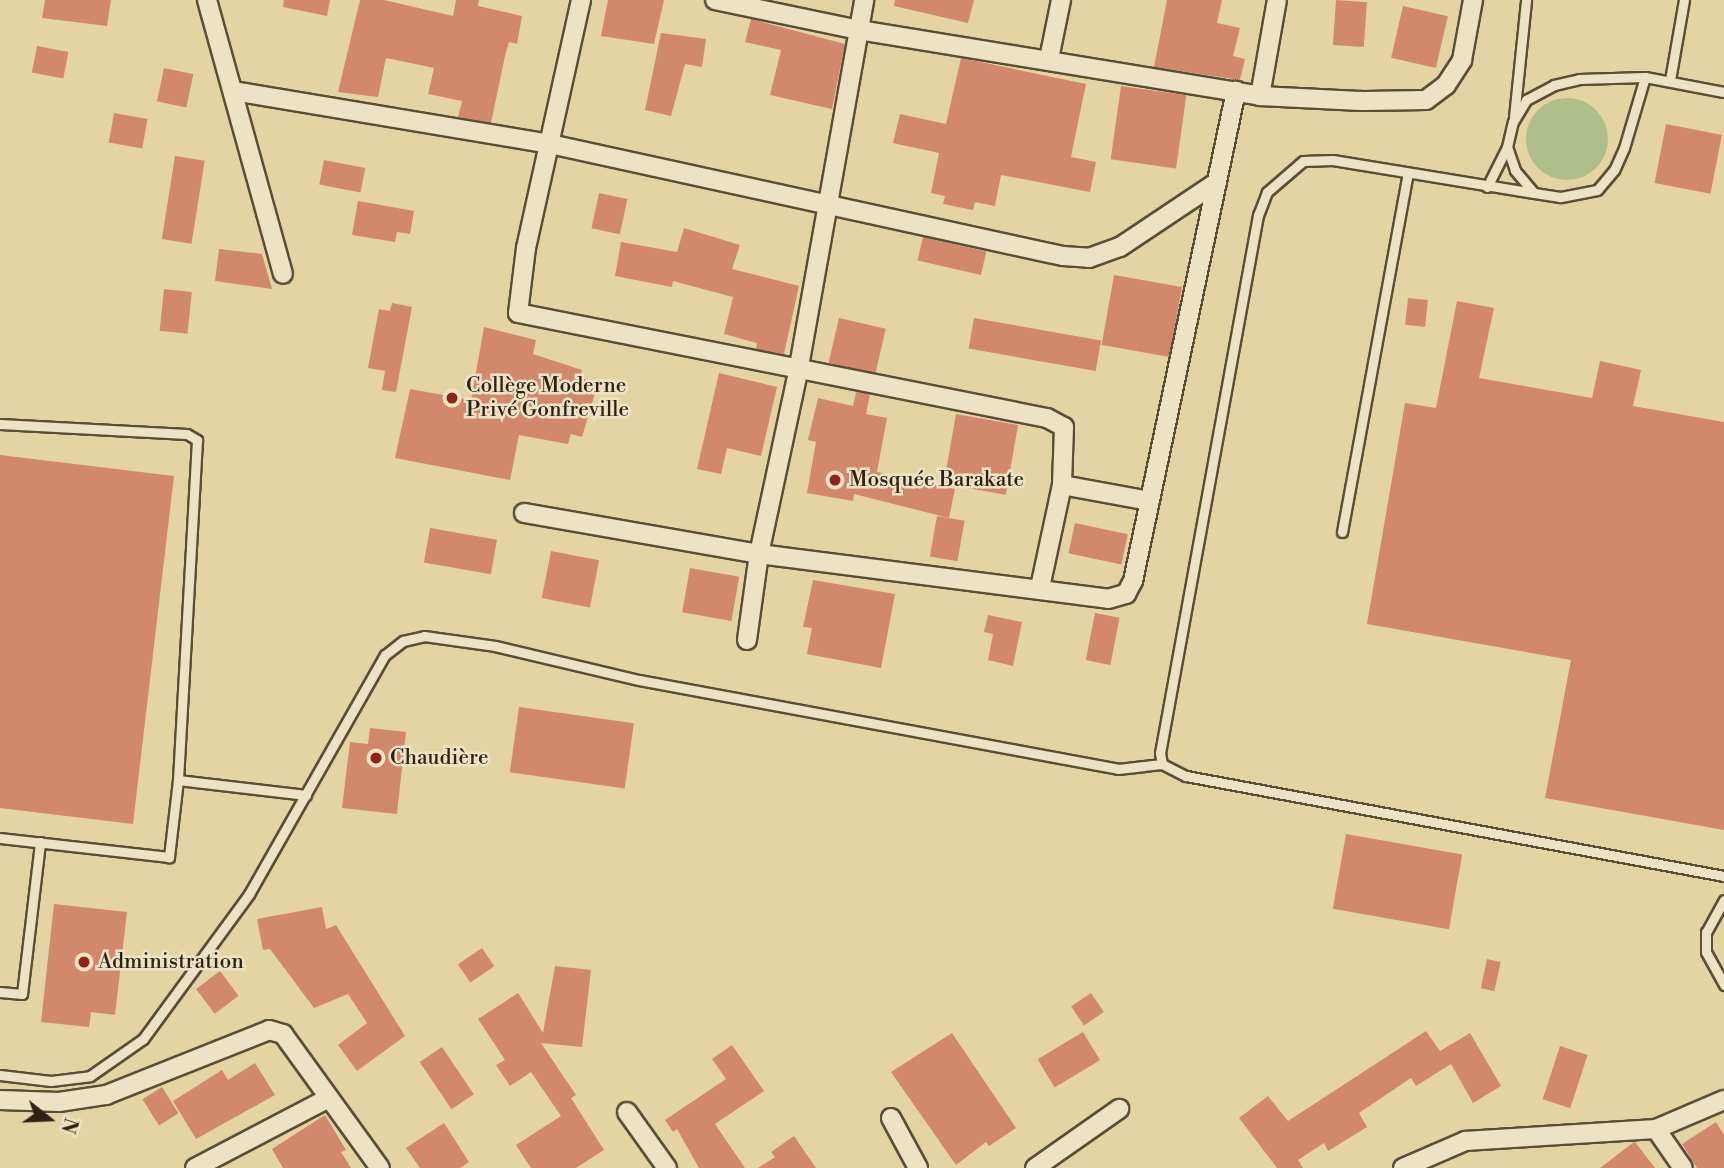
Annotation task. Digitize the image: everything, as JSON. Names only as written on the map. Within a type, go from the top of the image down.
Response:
[{"type":"street","points":[[207,0],[283,274]]},
{"type":"street","points":[[581,0],[526,248],[518,313],[798,372],[1047,418],[1064,427],[1062,485],[1040,588]]},
{"type":"street","points":[[715,0],[859,30],[1049,59],[1260,96],[1426,100],[1446,85],[1462,60],[1473,0]]},
{"type":"street","points":[[747,640],[759,554],[798,372],[864,0]]},
{"type":"street","points":[[1049,59],[1061,0]]},
{"type":"street","points":[[1260,96],[1277,0]]},
{"type":"street","points":[[234,91],[550,144],[830,202],[1063,256],[1089,258],[1120,247],[1217,182]]},
{"type":"street","points":[[524,513],[759,554],[1040,588],[1108,599],[1126,594],[1133,581],[1236,91]]},
{"type":"street","points":[[1062,485],[1150,501]]},
{"type":"street","points":[[0,1100],[60,1102],[106,1096],[269,1030],[283,1034],[380,1168]]},
{"type":"street","points":[[195,1168],[329,1098]]},
{"type":"street","points":[[1403,1168],[1465,1141],[1656,1129],[1724,1100]]},
{"type":"street","points":[[1035,1168],[1119,1109]]},
{"type":"street","points":[[627,1112],[667,1168]]},
{"type":"street","points":[[891,1118],[918,1168]]},
{"type":"street","points":[[1656,1129],[1683,1168]]},
{"type":"lane","points":[[1487,187],[1507,147],[1513,122],[1526,0]]},
{"type":"lane","points":[[1671,80],[1685,0]]},
{"type":"lane","points":[[1513,122],[1526,100],[1554,85],[1645,76],[1724,92]]},
{"type":"lane","points":[[1162,764],[1167,712],[1258,215],[1267,192],[1303,161],[1332,160],[1560,197],[1597,190],[1615,170],[1645,76]]},
{"type":"lane","points":[[1507,147],[1515,170],[1534,192]]},
{"type":"lane","points":[[1342,531],[1409,174]]},
{"type":"lane","points":[[0,424],[187,434],[197,440],[178,780],[169,857],[0,838]]},
{"type":"lane","points":[[0,1075],[51,1081],[90,1076],[143,1039],[249,894],[385,655],[403,641],[424,636],[495,646],[639,680],[1118,769],[1162,764],[1186,776],[1724,876]]},
{"type":"lane","points":[[178,780],[306,795]]},
{"type":"lane","points":[[0,992],[22,994],[40,842]]},
{"type":"lane","points":[[1724,900],[1706,932],[1706,952],[1724,985]]},
{"type":"green space","points":[[1559,98],[1575,98],[1590,105],[1601,116],[1608,131],[1605,155],[1596,168],[1575,180],[1559,180],[1544,173],[1533,162],[1526,147],[1526,131],[1533,116],[1544,105]]},
{"type":"building","points":[[45,0],[111,0],[107,26],[42,18]]},
{"type":"building","points":[[284,0],[330,0],[327,16],[283,7]]},
{"type":"building","points":[[360,0],[384,0],[453,16],[456,0],[479,0],[478,6],[522,16],[517,44],[509,42],[491,123],[458,117],[462,101],[428,94],[434,68],[386,58],[378,97],[338,92]]},
{"type":"building","points":[[608,0],[664,0],[654,44],[601,36]]},
{"type":"building","points":[[895,0],[974,0],[968,23],[894,6]]},
{"type":"building","points":[[1167,0],[1222,0],[1217,23],[1240,28],[1233,56],[1245,59],[1240,80],[1154,67]]},
{"type":"building","points":[[1336,0],[1367,2],[1364,47],[1333,45]]},
{"type":"building","points":[[1403,6],[1448,16],[1436,68],[1391,58]]},
{"type":"building","points":[[751,19],[845,44],[832,109],[770,95],[781,50],[745,42]]},
{"type":"building","points":[[661,33],[706,39],[702,67],[685,64],[671,116],[645,110]]},
{"type":"building","points":[[37,46],[68,52],[63,79],[32,73]]},
{"type":"building","points":[[961,58],[1086,84],[1071,157],[1096,162],[1090,192],[1001,175],[995,206],[975,202],[973,210],[943,204],[945,196],[931,193],[939,153],[893,143],[900,114],[946,124]]},
{"type":"building","points":[[164,68],[193,74],[186,107],[157,101]]},
{"type":"building","points":[[1121,86],[1186,95],[1176,168],[1111,159]]},
{"type":"building","points":[[114,113],[147,119],[142,148],[109,143]]},
{"type":"building","points":[[1666,124],[1722,135],[1711,194],[1655,183]]},
{"type":"building","points":[[175,156],[205,161],[191,244],[162,239]]},
{"type":"building","points":[[324,160],[365,168],[360,193],[319,185]]},
{"type":"building","points":[[599,193],[627,199],[620,234],[592,228]]},
{"type":"building","points":[[358,201],[414,211],[410,234],[397,232],[395,242],[352,235]]},
{"type":"building","points":[[684,228],[740,245],[732,269],[799,286],[784,354],[756,349],[757,343],[724,334],[733,297],[673,281],[672,287],[615,276],[621,242],[677,252]]},
{"type":"building","points":[[923,237],[986,252],[981,275],[918,260]]},
{"type":"building","points":[[219,249],[262,254],[272,289],[215,281]]},
{"type":"building","points":[[1114,275],[1182,287],[1170,357],[1102,345]]},
{"type":"building","points":[[164,289],[192,292],[187,334],[160,331]]},
{"type":"building","points":[[1408,298],[1428,300],[1425,327],[1405,325]]},
{"type":"building","points":[[1457,301],[1494,308],[1479,378],[1592,398],[1600,361],[1641,370],[1633,406],[1724,422],[1724,830],[1545,798],[1571,660],[1367,624],[1405,403],[1436,408]]},
{"type":"building","points":[[392,303],[412,307],[396,392],[382,390],[385,371],[368,368],[379,309],[390,311]]},
{"type":"building","points":[[839,318],[886,329],[875,374],[829,363]]},
{"type":"building","points":[[974,318],[1101,340],[1096,371],[969,349]]},
{"type":"building","points":[[484,327],[536,340],[533,354],[582,370],[580,378],[598,383],[582,437],[571,434],[568,444],[519,435],[510,480],[395,458],[410,389],[471,400]]},
{"type":"building","points":[[719,373],[777,387],[761,456],[727,448],[721,474],[697,469]]},
{"type":"building","points":[[856,392],[870,394],[866,414],[887,418],[877,472],[955,489],[949,518],[854,494],[853,501],[807,493],[816,442],[808,440],[818,398],[853,406]]},
{"type":"building","points":[[956,414],[1018,425],[1006,495],[944,484]]},
{"type":"building","points":[[0,455],[174,476],[133,824],[0,808]]},
{"type":"building","points":[[937,516],[965,521],[957,561],[930,556]]},
{"type":"building","points":[[1075,523],[1128,534],[1121,565],[1069,553]]},
{"type":"building","points":[[430,528],[497,540],[491,574],[424,562]]},
{"type":"building","points":[[551,551],[599,560],[590,607],[542,598]]},
{"type":"building","points":[[690,568],[739,577],[731,621],[682,612]]},
{"type":"building","points":[[813,580],[895,594],[881,668],[807,654],[812,628],[803,627]]},
{"type":"building","points":[[1095,613],[1120,618],[1110,665],[1086,660]]},
{"type":"building","points":[[988,615],[1022,622],[1013,666],[988,660],[993,634],[984,632]]},
{"type":"building","points":[[519,707],[634,723],[625,789],[510,772]]},
{"type":"building","name":"Chaudière","points":[[370,728],[406,732],[397,814],[342,808],[350,742],[368,744]]},
{"type":"building","points":[[1346,834],[1462,854],[1449,929],[1333,909]]},
{"type":"building","name":"Administration","points":[[54,904],[127,912],[115,1015],[91,1012],[89,1027],[41,1022]]},
{"type":"building","points":[[322,907],[326,929],[336,925],[405,1036],[357,1071],[338,1045],[367,1023],[348,994],[314,1008],[270,949],[263,950],[257,919]]},
{"type":"building","points":[[482,948],[494,966],[470,982],[458,964]]},
{"type":"building","points":[[1487,959],[1501,962],[1494,991],[1481,988]]},
{"type":"building","points":[[555,966],[591,970],[582,1047],[541,1043],[576,1095],[571,1098],[604,1150],[576,1168],[531,1168],[516,1145],[561,1116],[531,1072],[510,1086],[496,1065],[505,1060],[478,1019],[518,993],[543,1033]]},
{"type":"building","points":[[220,971],[239,996],[215,1014],[196,989]]},
{"type":"building","points":[[1091,993],[1104,1012],[1084,1025],[1071,1006]]},
{"type":"building","points":[[1426,1031],[1440,1051],[1470,1033],[1501,1086],[1473,1103],[1451,1064],[1416,1086],[1411,1078],[1359,1113],[1367,1127],[1328,1151],[1324,1143],[1298,1160],[1303,1168],[1277,1168],[1239,1118],[1268,1096],[1288,1121]]},
{"type":"building","points":[[1083,1032],[1100,1060],[1055,1088],[1038,1059]]},
{"type":"building","points":[[952,1033],[1016,1128],[989,1146],[986,1142],[956,1165],[891,1072]]},
{"type":"building","points":[[732,1045],[764,1091],[715,1124],[745,1168],[699,1168],[677,1129],[673,1132],[665,1120],[726,1079],[712,1059]]},
{"type":"building","points":[[1560,1046],[1588,1055],[1570,1108],[1543,1099]]},
{"type":"building","points":[[442,1047],[474,1094],[451,1109],[420,1062]]},
{"type":"building","points":[[255,1063],[275,1095],[196,1139],[173,1101],[222,1070],[228,1080]]},
{"type":"building","points":[[162,1087],[178,1113],[159,1125],[142,1099]]},
{"type":"building","points":[[325,1115],[346,1150],[341,1152],[351,1168],[283,1168],[272,1149]]},
{"type":"building","points":[[1716,1122],[1724,1135],[1724,1168],[1697,1168],[1682,1144]]},
{"type":"building","points":[[444,1123],[469,1162],[460,1168],[420,1168],[406,1148]]},
{"type":"building","points":[[794,1136],[816,1168],[758,1168],[775,1157],[771,1152]]},
{"type":"building","points":[[1634,1142],[1655,1168],[1600,1168]]},
{"type":"place","name":"Collège Moderne Privé Gonfreville","points":[[452,398]]},
{"type":"place","name":"Mosquée Barakate","points":[[835,480]]},
{"type":"place","name":"Chaudière","points":[[376,758]]},
{"type":"place","name":"Administration","points":[[84,962]]}]
